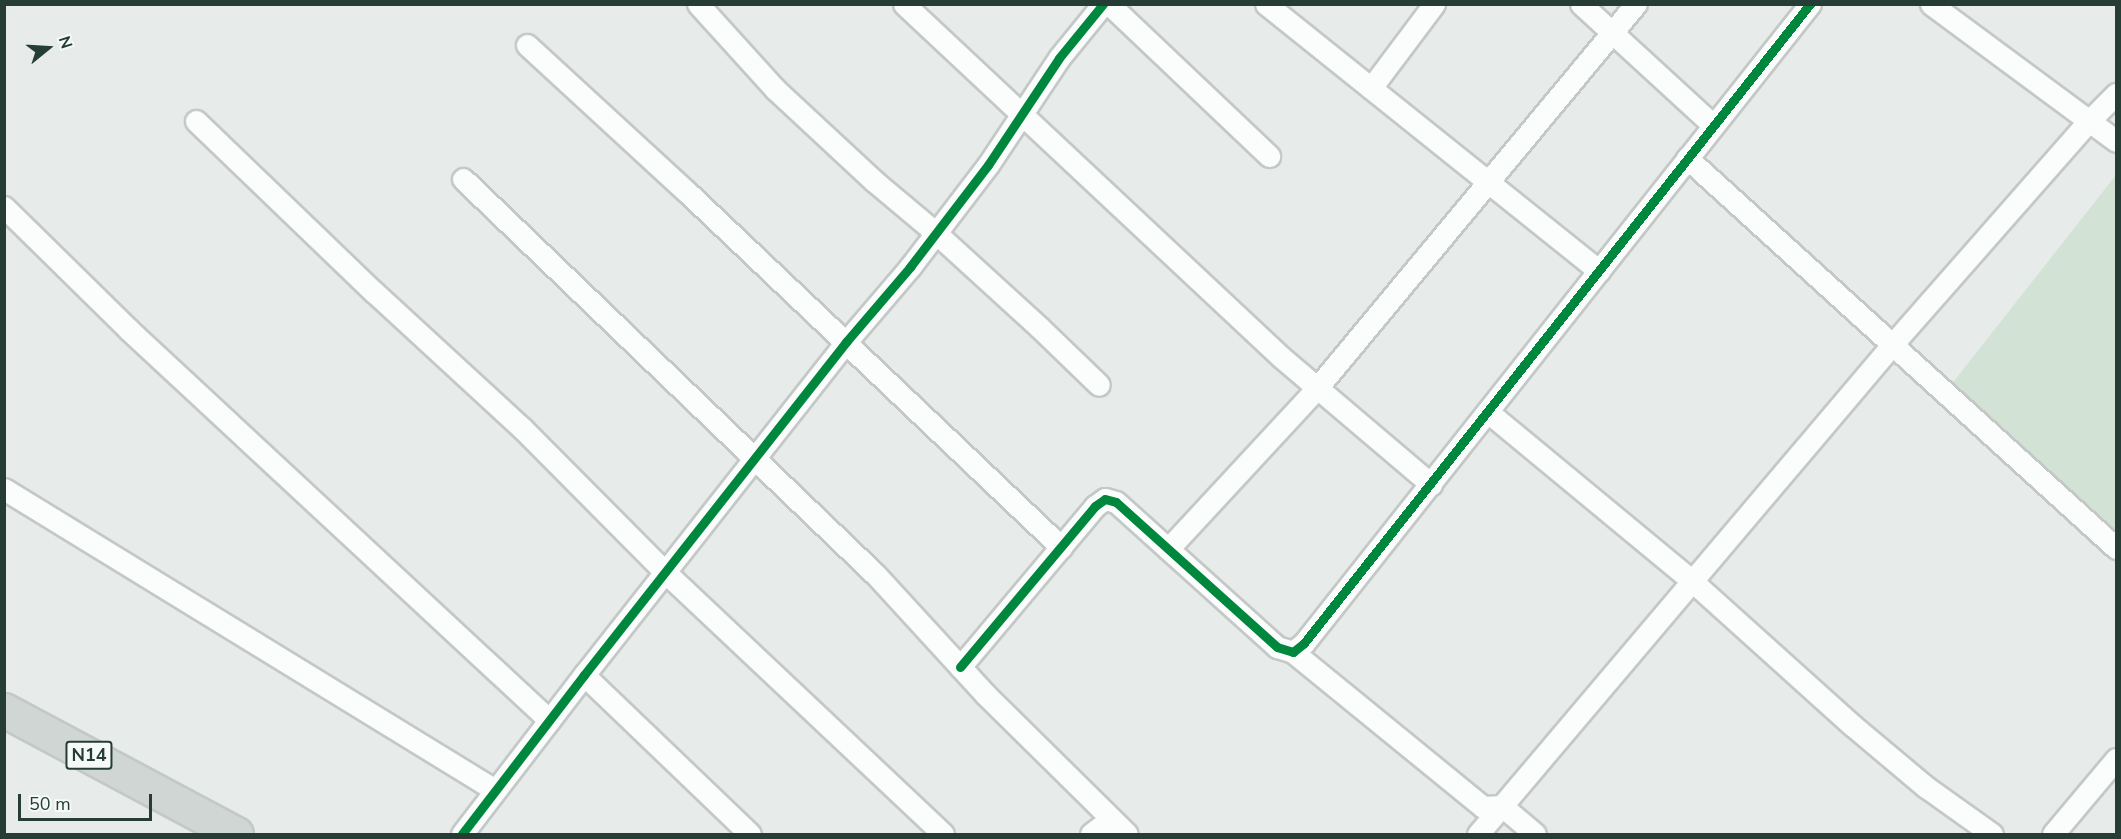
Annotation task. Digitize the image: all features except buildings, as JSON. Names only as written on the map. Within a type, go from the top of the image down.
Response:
[{"type":"main road","name":"N14","points":[[4,710],[236,834]]},
{"type":"street","points":[[698,4],[776,89],[874,181],[936,233],[1098,385]]},
{"type":"street","points":[[904,4],[1317,388],[1431,484]]},
{"type":"street","points":[[462,834],[846,342],[936,233],[987,165],[1059,58],[1103,4]]},
{"type":"street","points":[[1109,4],[1269,156]]},
{"type":"street","points":[[1266,4],[1599,271]]},
{"type":"street","points":[[1371,88],[1434,4]]},
{"type":"street","points":[[1581,4],[1713,125]]},
{"type":"street","points":[[1168,549],[1317,388],[1411,278],[1635,4]]},
{"type":"street","points":[[1293,652],[1304,643],[1431,484],[1810,4]]},
{"type":"street","points":[[1931,4],[2116,141]]},
{"type":"street","points":[[527,45],[687,192],[1060,547]]},
{"type":"street","points":[[1478,834],[1891,346],[2088,122],[2116,94]]},
{"type":"street","points":[[196,121],[374,292],[522,428],[665,572],[943,834]]},
{"type":"street","points":[[1687,158],[1891,346],[2116,548]]},
{"type":"street","points":[[463,179],[876,575],[960,667],[1127,834]]},
{"type":"street","points":[[4,207],[128,329],[549,720]]},
{"type":"street","points":[[1488,412],[1692,581],[1885,753],[1926,787],[1992,834]]},
{"type":"street","points":[[4,489],[495,790]]},
{"type":"street","points":[[960,667],[1095,506],[1105,499],[1116,502],[1277,646],[1293,652],[1483,807],[1502,806],[1535,834]]},
{"type":"street","points":[[584,675],[750,834]]},
{"type":"street","points":[[2053,834],[2116,759]]},
{"type":"street","points":[[1091,834],[1111,819]]},
{"type":"green space","points":[[2116,175],[2116,546],[1940,399]]},
{"type":"cycle path","points":[[462,834],[846,342],[910,267],[988,165],[1059,58],[1103,4]]},
{"type":"cycle path","points":[[960,667],[1095,506],[1105,499],[1116,502],[1277,647],[1293,652],[1304,643],[1810,4]]}]
